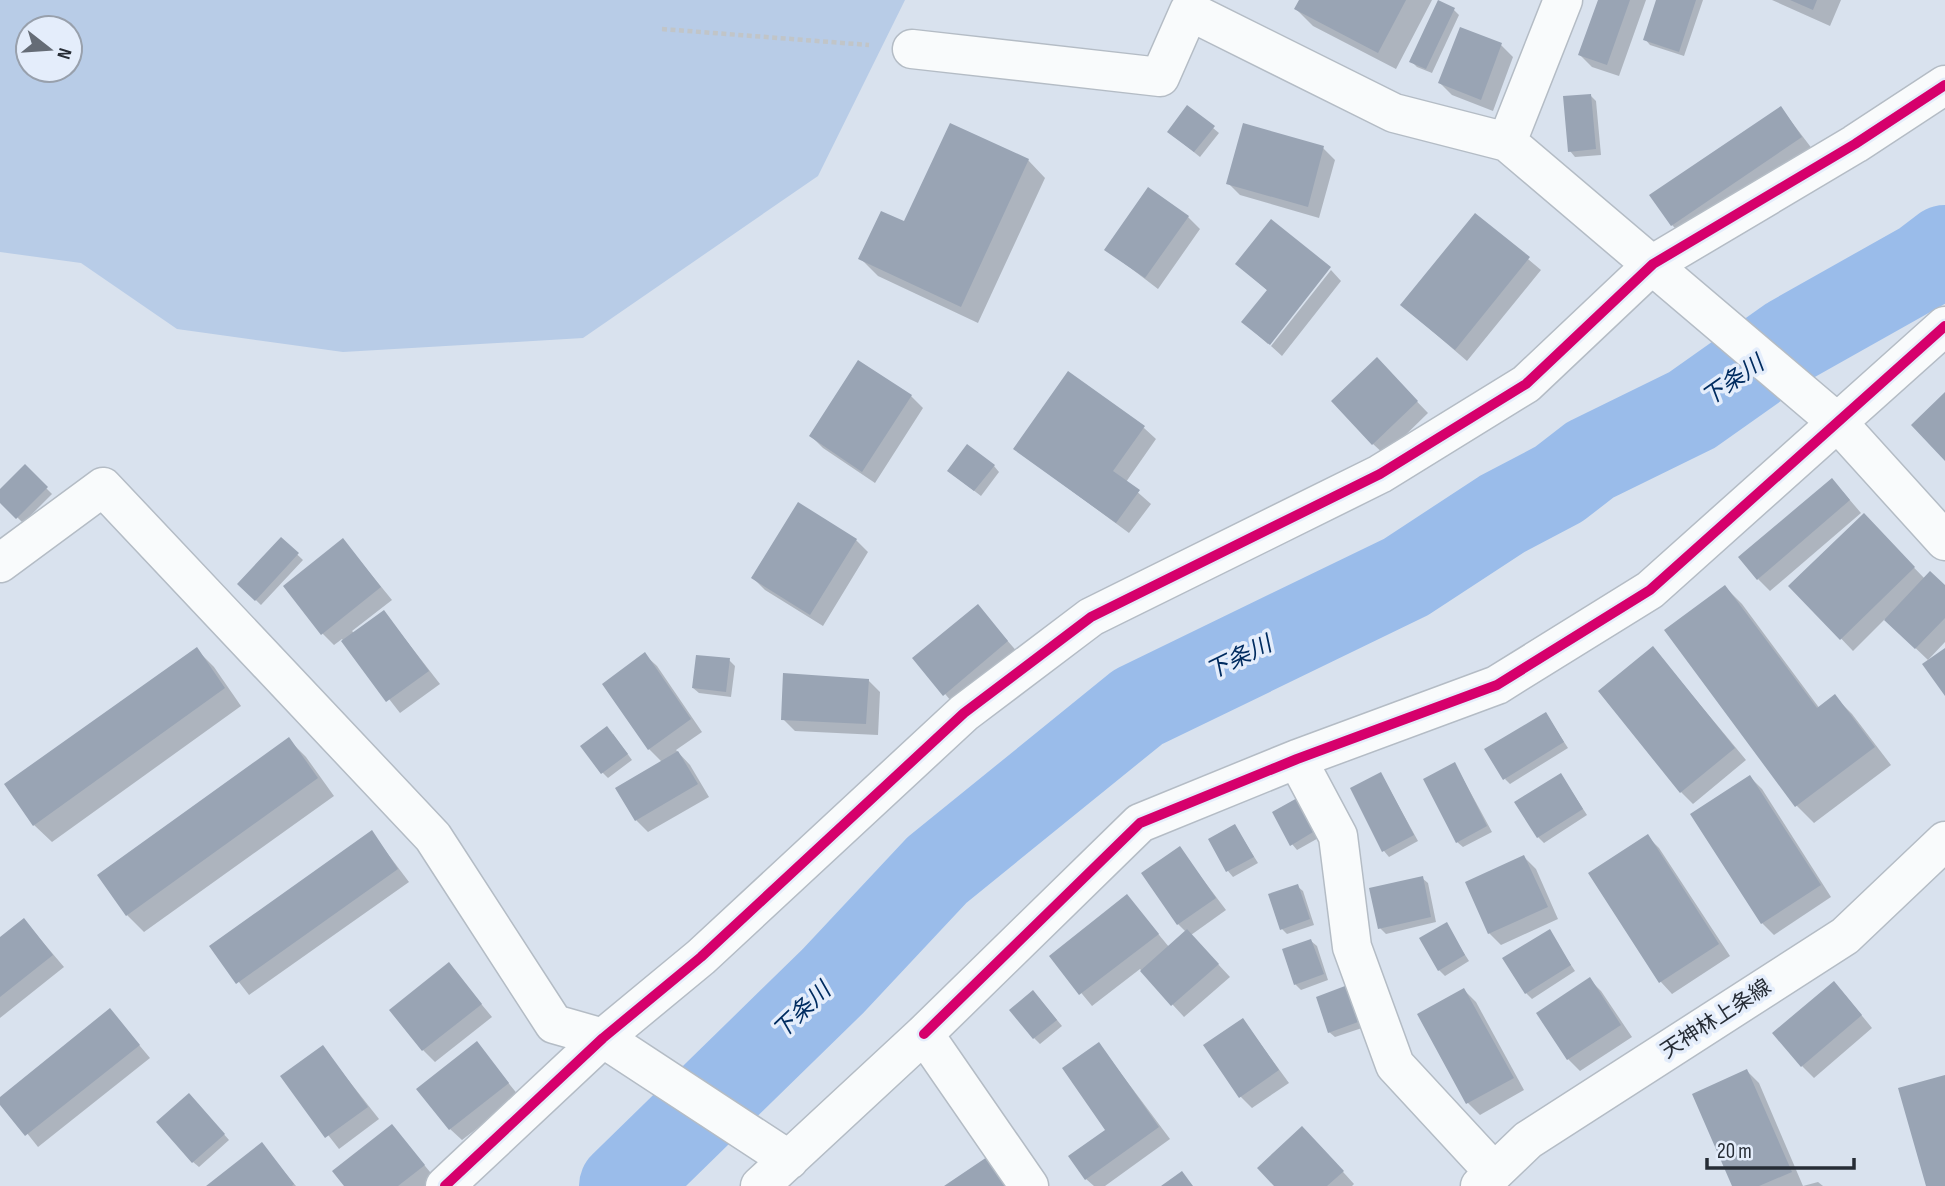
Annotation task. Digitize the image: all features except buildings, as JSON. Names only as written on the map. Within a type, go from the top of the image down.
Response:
[{"type":"street","points":[[1507,142],[1563,0]]},
{"type":"street","points":[[912,49],[1160,77],[1189,11],[1394,113],[1507,142],[1839,424],[1945,541]]},
{"type":"street","points":[[445,1186],[603,1038],[701,957],[964,713],[1091,617],[1380,474],[1526,384],[1653,264],[1854,144],[1945,85]]},
{"type":"street","points":[[760,1186],[924,1034],[1140,823],[1297,759],[1497,685],[1509,678],[1650,590],[1839,424],[1945,326]]},
{"type":"street","points":[[0,563],[103,487],[433,838],[554,1024],[603,1038],[789,1160]]},
{"type":"street","points":[[1297,759],[1338,836],[1352,947],[1395,1065],[1487,1179]]},
{"type":"street","name":"天神林上条線","points":[[1487,1179],[1528,1140],[1845,936],[1945,841]]},
{"type":"street","points":[[924,1034],[1029,1186]]},
{"type":"path","points":[[662,29],[912,49]]},
{"type":"shaded area","points":[[0,0],[905,0],[818,176],[583,338],[343,352],[177,329],[81,263],[0,252]]},
{"type":"waterway","name":"下条川","points":[[623,1186],[833,981],[937,870],[1138,707],[1406,577],[1502,514],[1559,484],[1590,460],[1692,410],[1791,340],[1924,265],[1945,249]]},
{"type":"cycle path","points":[[445,1186],[603,1038],[701,957],[964,713],[1091,617],[1380,474],[1526,384],[1653,264],[1855,144],[1945,85]]},
{"type":"cycle path","points":[[924,1034],[1140,823],[1297,759],[1497,685],[1650,590],[1945,326]]}]
